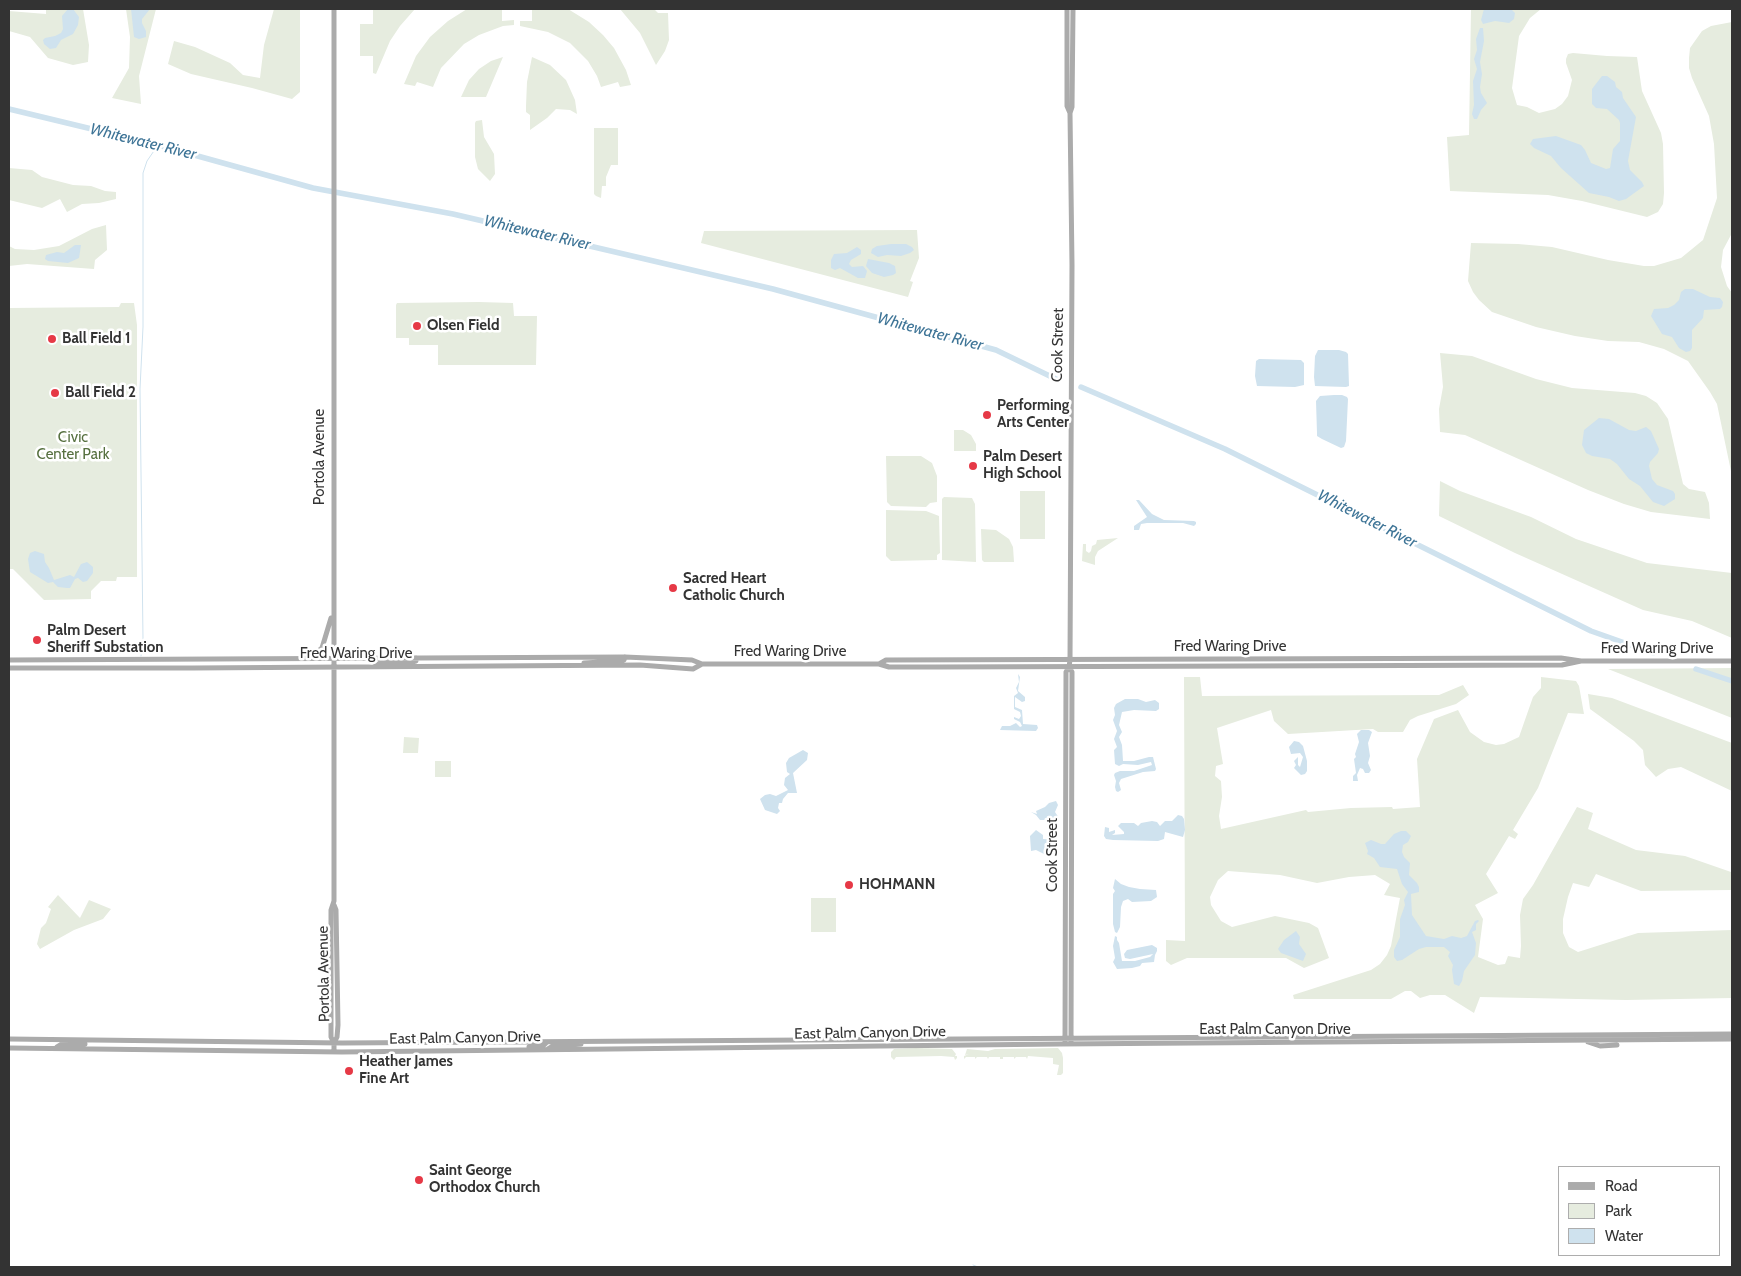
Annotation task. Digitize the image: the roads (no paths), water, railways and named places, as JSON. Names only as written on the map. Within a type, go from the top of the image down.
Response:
[{"type":"main road","name":"Portola Avenue","points":[[334,9],[333,611],[334,905],[336,910],[334,1008],[331,1037],[334,1043],[334,1052]]},
{"type":"main road","name":"Cook Street","points":[[1066,9],[1067,106],[1070,113]]},
{"type":"main road","name":"Cook Street","points":[[1068,1041],[1066,672],[1070,660],[1072,265],[1070,113],[1072,107],[1073,9]]},
{"type":"main road","points":[[286,658],[320,651],[324,645],[333,611]]},
{"type":"main road","name":"Fred Waring Drive","points":[[9,660],[183,661],[286,658],[625,658],[692,660],[702,664],[879,664],[889,667],[1562,665],[1581,661]]},
{"type":"main road","points":[[374,666],[382,662],[412,662],[416,661],[416,658]]},
{"type":"main road","points":[[513,666],[518,662],[534,661],[542,658]]},
{"type":"main road","points":[[579,665],[591,662],[620,661],[625,658]]},
{"type":"main road","name":"Fred Waring Drive","points":[[879,664],[886,660],[1561,658],[1581,661],[1732,661]]},
{"type":"main road","points":[[1307,666],[1325,662],[1349,662],[1351,659]]},
{"type":"main road","points":[[1398,665],[1410,662],[1441,662],[1443,659]]},
{"type":"main road","points":[[936,667],[937,663],[970,663],[975,660]]},
{"type":"main road","points":[[983,667],[993,664],[1011,663],[1013,660]]},
{"type":"main road","points":[[1113,667],[1132,663],[1159,663],[1161,660]]},
{"type":"main road","name":"Fred Waring Drive","points":[[9,668],[649,665],[693,669],[702,664]]},
{"type":"main road","name":"Portola Avenue","points":[[334,905],[332,910],[331,986],[335,1021],[338,1025],[338,1038],[334,1043]]},
{"type":"main road","name":"East Palm Canyon Drive","points":[[9,1048],[334,1052],[1068,1041],[1732,1034]]},
{"type":"main road","name":"East Palm Canyon Drive","points":[[9,1040],[334,1043],[1732,1039]]},
{"type":"main road","points":[[56,1048],[60,1044],[87,1044],[92,1040]]},
{"type":"main road","points":[[1583,1040],[1600,1046],[1617,1045]]},
{"type":"main road","points":[[506,1050],[517,1047],[543,1046],[547,1042]]},
{"type":"main road","points":[[548,1050],[554,1046],[594,1042]]},
{"type":"water","points":[[68,9],[73,9],[79,17],[78,25],[73,34],[61,40],[56,48],[50,49],[44,44],[43,40],[61,33],[63,29],[62,16]]},
{"type":"water","points":[[131,9],[150,9],[142,19],[146,37],[139,39],[134,37]]},
{"type":"water","points":[[1484,9],[1511,9],[1515,13],[1514,19],[1509,23],[1495,21],[1483,24],[1481,20]]},
{"type":"water","points":[[1480,28],[1483,28],[1484,41],[1480,62],[1482,74],[1480,87],[1487,103],[1477,119],[1474,119],[1472,114],[1474,105],[1473,81],[1477,69],[1474,59],[1477,50],[1476,39]]},
{"type":"water","points":[[1602,76],[1607,76],[1615,82],[1616,87],[1622,92],[1623,98],[1636,117],[1628,161],[1630,170],[1644,186],[1626,199],[1619,201],[1589,193],[1561,168],[1551,156],[1530,144],[1533,139],[1556,136],[1581,145],[1591,163],[1606,169],[1610,168],[1613,149],[1620,141],[1620,123],[1607,109],[1596,108],[1592,104],[1592,89]]},
{"type":"water","points":[[906,244],[914,250],[901,256],[887,255],[878,257],[871,253],[872,249],[877,246]]},
{"type":"water","points":[[75,245],[81,245],[79,258],[68,263],[45,259],[46,255],[57,252],[64,253]]},
{"type":"water","points":[[857,247],[861,250],[861,254],[851,260],[849,264],[852,267],[863,266],[867,271],[865,278],[858,278],[840,268],[835,270],[831,268],[831,260],[834,254],[847,253]]},
{"type":"water","points":[[868,259],[895,266],[896,273],[884,277],[872,273],[866,266]]},
{"type":"water","points":[[1685,289],[1693,289],[1710,297],[1720,298],[1723,302],[1720,309],[1704,310],[1703,318],[1692,330],[1692,348],[1686,352],[1679,348],[1672,337],[1662,334],[1651,316],[1654,309],[1668,308],[1674,305],[1679,300],[1681,292]]},
{"type":"water","points":[[1318,350],[1339,350],[1348,354],[1349,386],[1315,386],[1315,356]]},
{"type":"water","points":[[1259,359],[1301,360],[1304,363],[1304,385],[1295,387],[1257,386],[1255,376],[1256,361]]},
{"type":"water","points":[[1342,395],[1348,399],[1346,441],[1344,447],[1341,448],[1317,436],[1316,401],[1320,396]]},
{"type":"water","points":[[1599,418],[1609,419],[1629,430],[1636,431],[1646,427],[1651,431],[1659,449],[1649,466],[1652,479],[1657,485],[1673,491],[1675,499],[1664,506],[1653,502],[1640,486],[1629,479],[1617,464],[1610,459],[1586,453],[1582,445],[1584,430]]},
{"type":"water","points":[[1136,500],[1139,500],[1152,514],[1164,520],[1194,521],[1196,524],[1194,526],[1183,523],[1147,523],[1141,524],[1139,530],[1134,530],[1134,526],[1147,517]]},
{"type":"water","points":[[35,551],[44,554],[45,562],[54,580],[70,575],[74,577],[81,564],[87,562],[93,567],[93,573],[87,581],[83,582],[78,578],[75,579],[70,588],[58,587],[53,582],[48,583],[30,572],[28,559],[30,553]]},
{"type":"water","points":[[1018,674],[1020,677],[1018,691],[1025,697],[1025,701],[1022,702],[1015,697],[1015,707],[1022,710],[1023,724],[1037,725],[1036,731],[1000,730],[1002,726],[1010,726],[1016,723],[1020,727],[1022,726],[1020,722],[1014,719],[1014,717],[1019,719],[1021,716],[1020,712],[1014,709],[1014,696],[1018,693],[1016,688],[1019,682]]},
{"type":"water","points":[[1125,699],[1138,699],[1146,702],[1155,700],[1159,703],[1159,709],[1156,711],[1134,710],[1122,712],[1119,725],[1122,732],[1119,737],[1122,745],[1123,761],[1153,757],[1156,769],[1155,771],[1143,772],[1121,779],[1119,783],[1121,790],[1118,792],[1115,787],[1115,773],[1134,771],[1152,765],[1151,762],[1138,765],[1123,764],[1119,766],[1115,764],[1114,750],[1117,747],[1114,739],[1117,731],[1113,720],[1115,715],[1114,708],[1116,704]]},
{"type":"water","points":[[1361,730],[1372,732],[1368,743],[1370,756],[1368,763],[1371,770],[1369,773],[1365,773],[1360,768],[1357,775],[1358,781],[1353,781],[1353,776],[1356,773],[1354,759],[1359,742],[1357,734]]},
{"type":"water","points":[[1294,741],[1299,742],[1303,746],[1307,761],[1307,771],[1305,774],[1301,775],[1294,768],[1296,765],[1294,761],[1298,757],[1298,765],[1300,767],[1303,757],[1300,753],[1291,754],[1289,747]]},
{"type":"water","points":[[803,750],[808,753],[807,760],[793,773],[797,793],[788,793],[782,803],[779,803],[778,808],[780,811],[777,814],[765,810],[760,799],[765,795],[776,796],[788,790],[784,785],[785,778],[790,774],[787,772],[786,763],[789,758]]},
{"type":"water","points":[[1056,801],[1058,805],[1055,812],[1059,818],[1056,824],[1050,820],[1040,820],[1031,812],[1037,814],[1036,811]]},
{"type":"water","points":[[1178,815],[1184,819],[1185,830],[1183,837],[1165,832],[1164,839],[1158,841],[1113,840],[1106,839],[1104,836],[1105,827],[1109,828],[1109,832],[1115,830],[1115,833],[1112,835],[1124,834],[1118,826],[1121,823],[1134,823],[1138,826],[1141,823],[1152,821],[1157,822],[1160,826],[1165,821],[1172,821]]},
{"type":"water","points":[[1036,830],[1043,835],[1043,839],[1057,840],[1057,848],[1051,855],[1036,850],[1031,851],[1030,836]]},
{"type":"water","points":[[1406,831],[1411,836],[1408,842],[1403,845],[1402,852],[1410,863],[1409,875],[1419,887],[1419,892],[1411,894],[1412,915],[1426,936],[1444,939],[1452,936],[1461,938],[1467,936],[1475,921],[1479,921],[1476,924],[1476,930],[1472,932],[1476,943],[1475,955],[1464,971],[1459,986],[1454,984],[1453,965],[1448,956],[1450,952],[1444,947],[1419,949],[1402,960],[1397,961],[1394,957],[1394,950],[1400,937],[1400,919],[1405,905],[1404,900],[1408,892],[1402,884],[1397,869],[1380,867],[1374,858],[1367,854],[1368,851],[1365,843],[1371,840],[1385,844],[1394,834]]},
{"type":"water","points":[[1115,879],[1129,887],[1156,890],[1157,897],[1151,901],[1132,902],[1128,899],[1123,901],[1120,927],[1117,933],[1113,924],[1113,894],[1115,891],[1113,888]]},
{"type":"water","points":[[1296,931],[1300,937],[1299,944],[1306,954],[1303,961],[1281,953],[1278,949],[1284,940]]},
{"type":"water","points":[[1115,936],[1119,943],[1122,961],[1135,961],[1150,957],[1153,954],[1130,959],[1125,958],[1124,954],[1127,950],[1152,945],[1157,948],[1154,962],[1142,963],[1140,966],[1132,968],[1117,969],[1113,962],[1115,958],[1113,946]]},
{"type":"waterway","name":"Whitewater River","points":[[9,109],[158,145],[313,188],[453,214],[773,289],[996,350],[1058,380]]},
{"type":"waterway","points":[[141,656],[143,639],[140,389],[143,327],[143,173],[147,161],[158,145]]},
{"type":"waterway","name":"Whitewater River","points":[[1081,387],[1225,449],[1591,631],[1653,653]]},
{"type":"waterway","name":"Whitewater River","points":[[1696,669],[1732,681]]},
{"type":"waterway","points":[[973,1265],[978,1267]]},
{"type":"place","name":"Olsen Field","points":[[417,326]]},
{"type":"place","name":"Ball Field 1","points":[[52,339]]},
{"type":"place","name":"Ball Field 2","points":[[55,393]]},
{"type":"place","name":"Performing Arts Center","points":[[987,415]]},
{"type":"place","name":"Palm Desert High School","points":[[973,466]]},
{"type":"place","name":"Sacred Heart Catholic Church","points":[[673,588]]},
{"type":"place","name":"Palm Desert Sheriff Substation","points":[[37,640]]},
{"type":"place","name":"HOHMANN","points":[[849,885]]},
{"type":"place","name":"Heather James Fine Art","points":[[349,1071]]},
{"type":"place","name":"Saint George Orthodox Church","points":[[419,1180]]},
{"type":"park label","name":"Civic Center Park","points":[[73,446]]}]
